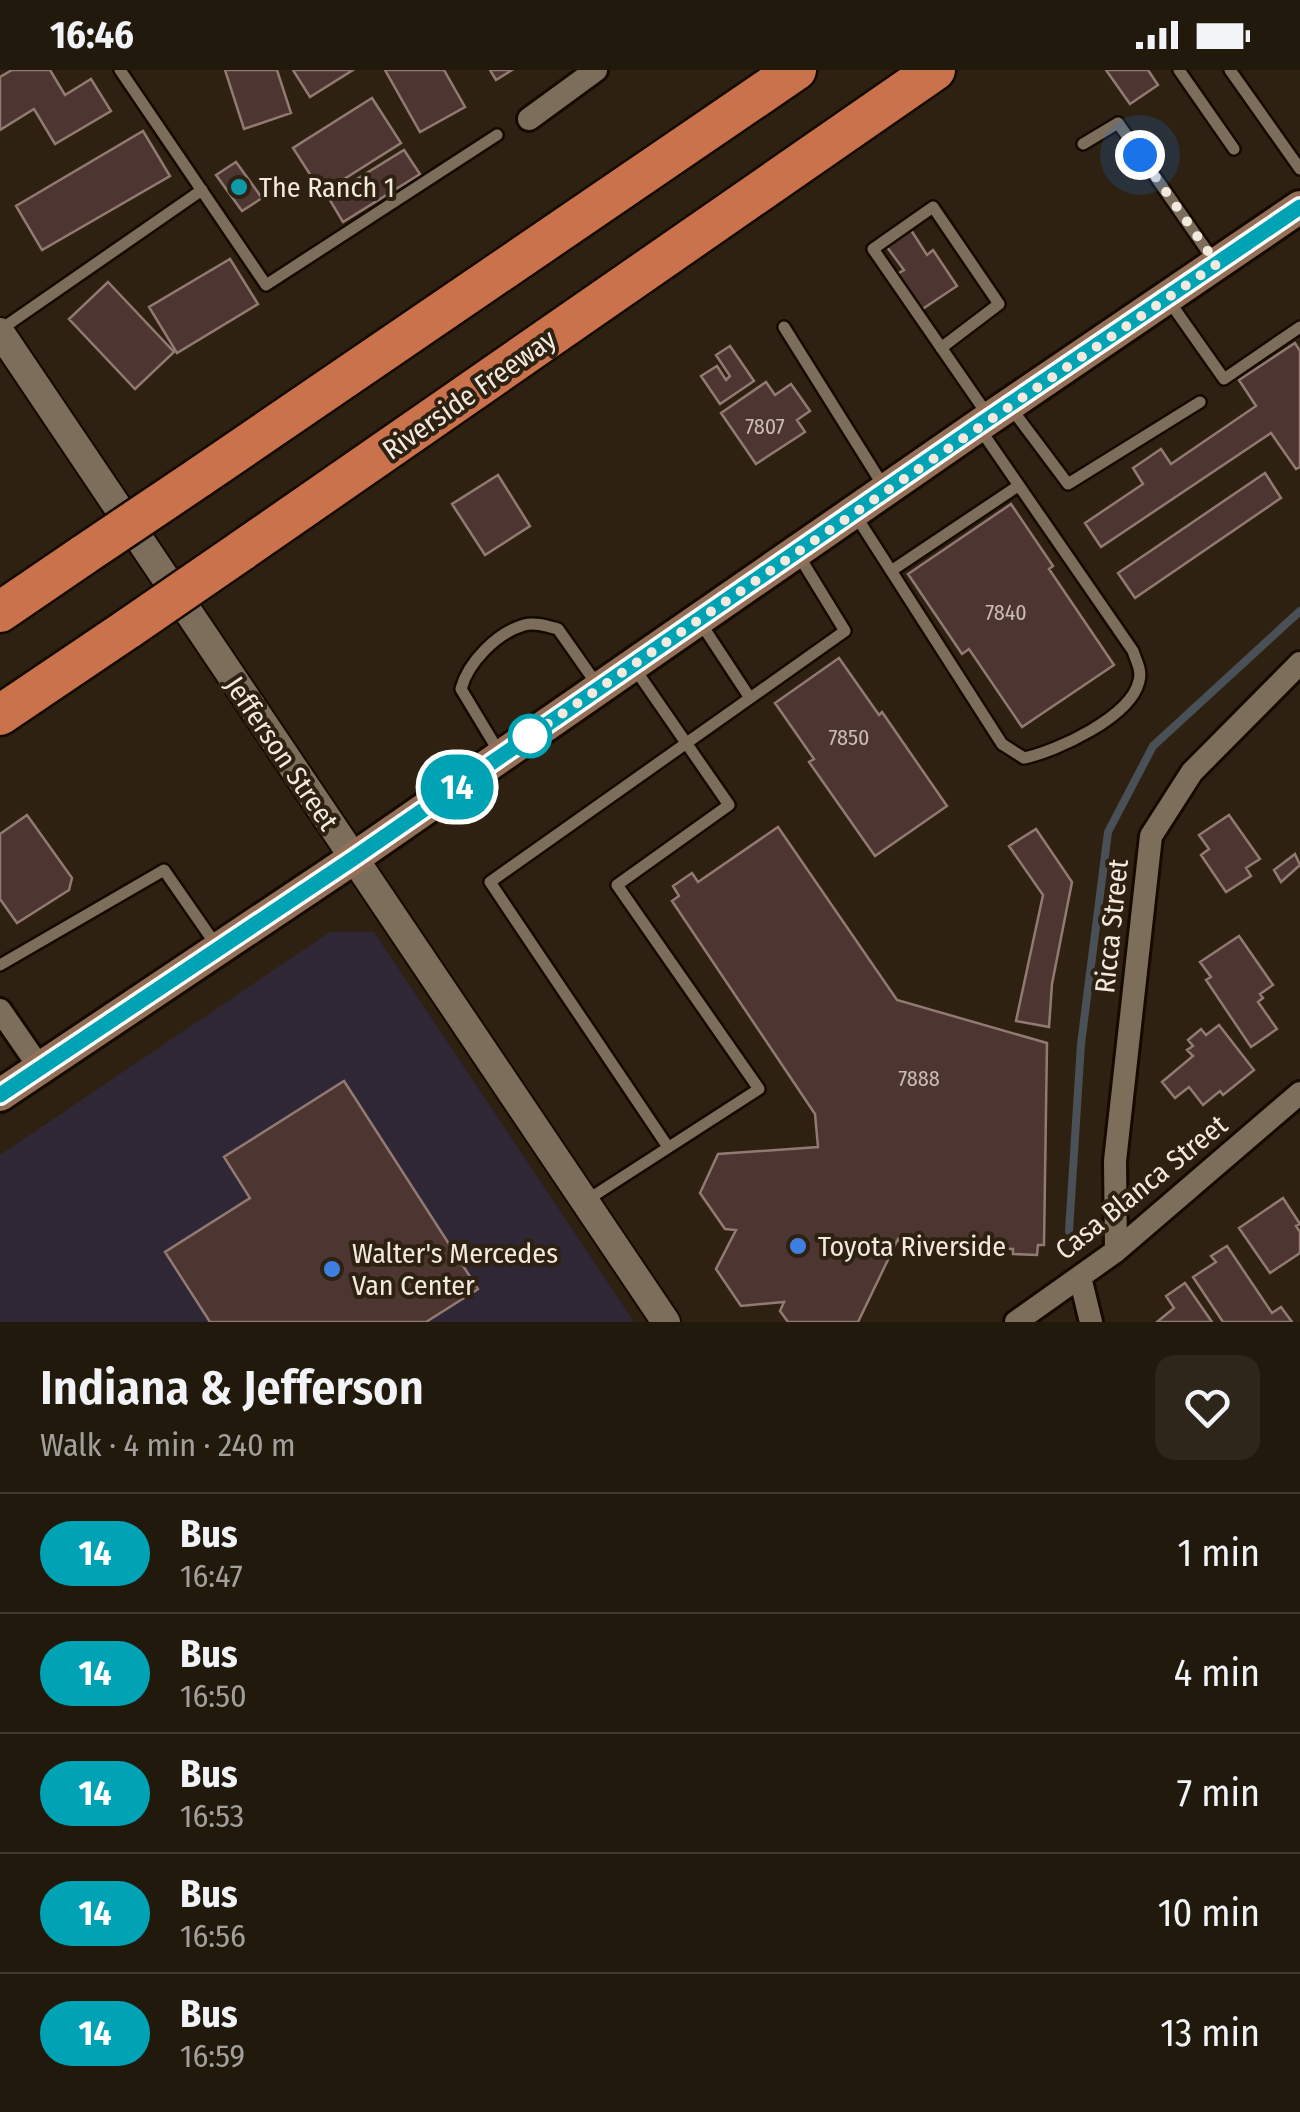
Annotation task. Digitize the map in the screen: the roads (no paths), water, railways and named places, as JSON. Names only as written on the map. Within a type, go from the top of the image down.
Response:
[{"type":"highway","points":[[0,612],[796,70]]},
{"type":"highway","name":"Riverside Freeway","points":[[0,715],[936,70]]},
{"type":"main road","points":[[0,1095],[354,858],[1300,208]]},
{"type":"street","points":[[529,119],[596,70]]},
{"type":"street","name":"Jefferson Street","points":[[0,331],[666,1322]]},
{"type":"street","name":"Ricca Street","points":[[1116,1250],[1115,1161],[1151,836],[1192,772],[1300,663]]},
{"type":"street","points":[[0,1010],[40,1068]]},
{"type":"street","name":"Casa Blanca Street","points":[[1016,1322],[1116,1250],[1300,1093]]},
{"type":"street","points":[[1080,1278],[1091,1322]]},
{"type":"lane","points":[[120,70],[266,285],[497,136]]},
{"type":"lane","points":[[1180,70],[1234,148]]},
{"type":"lane","points":[[1230,70],[1300,169]]},
{"type":"lane","points":[[1082,144],[1118,123],[1217,264]]},
{"type":"lane","points":[[0,331],[202,190]]},
{"type":"lane","points":[[940,348],[999,304],[934,207],[873,249],[940,348],[992,416],[1068,484],[1200,402]]},
{"type":"lane","points":[[1167,298],[1224,379],[1300,327]]},
{"type":"lane","points":[[784,328],[886,490]]},
{"type":"lane","points":[[853,512],[1002,744],[1024,758],[1052,752],[1120,711],[1139,685],[1140,671],[1133,650],[1018,486],[992,416]]},
{"type":"lane","points":[[891,570],[1018,486]]},
{"type":"lane","points":[[668,1147],[490,882],[845,631],[796,553]]},
{"type":"lane","points":[[698,620],[750,698]]},
{"type":"lane","points":[[502,756],[462,689],[472,664],[492,644],[524,625],[558,628],[599,688]]},
{"type":"lane","points":[[585,1201],[759,1089],[617,885],[729,805],[632,665]]},
{"type":"lane","points":[[0,965],[164,870],[218,948]]},
{"type":"waterway","points":[[1069,1231],[1081,1044],[1108,832],[1153,746],[1300,611]]},
{"type":"place","name":"The Ranch 1","points":[[239,187]]},
{"type":"place","name":"Toyota Riverside","points":[[798,1246]]},
{"type":"place","name":"Walter's Mercedes Van Center","points":[[332,1269]]}]
